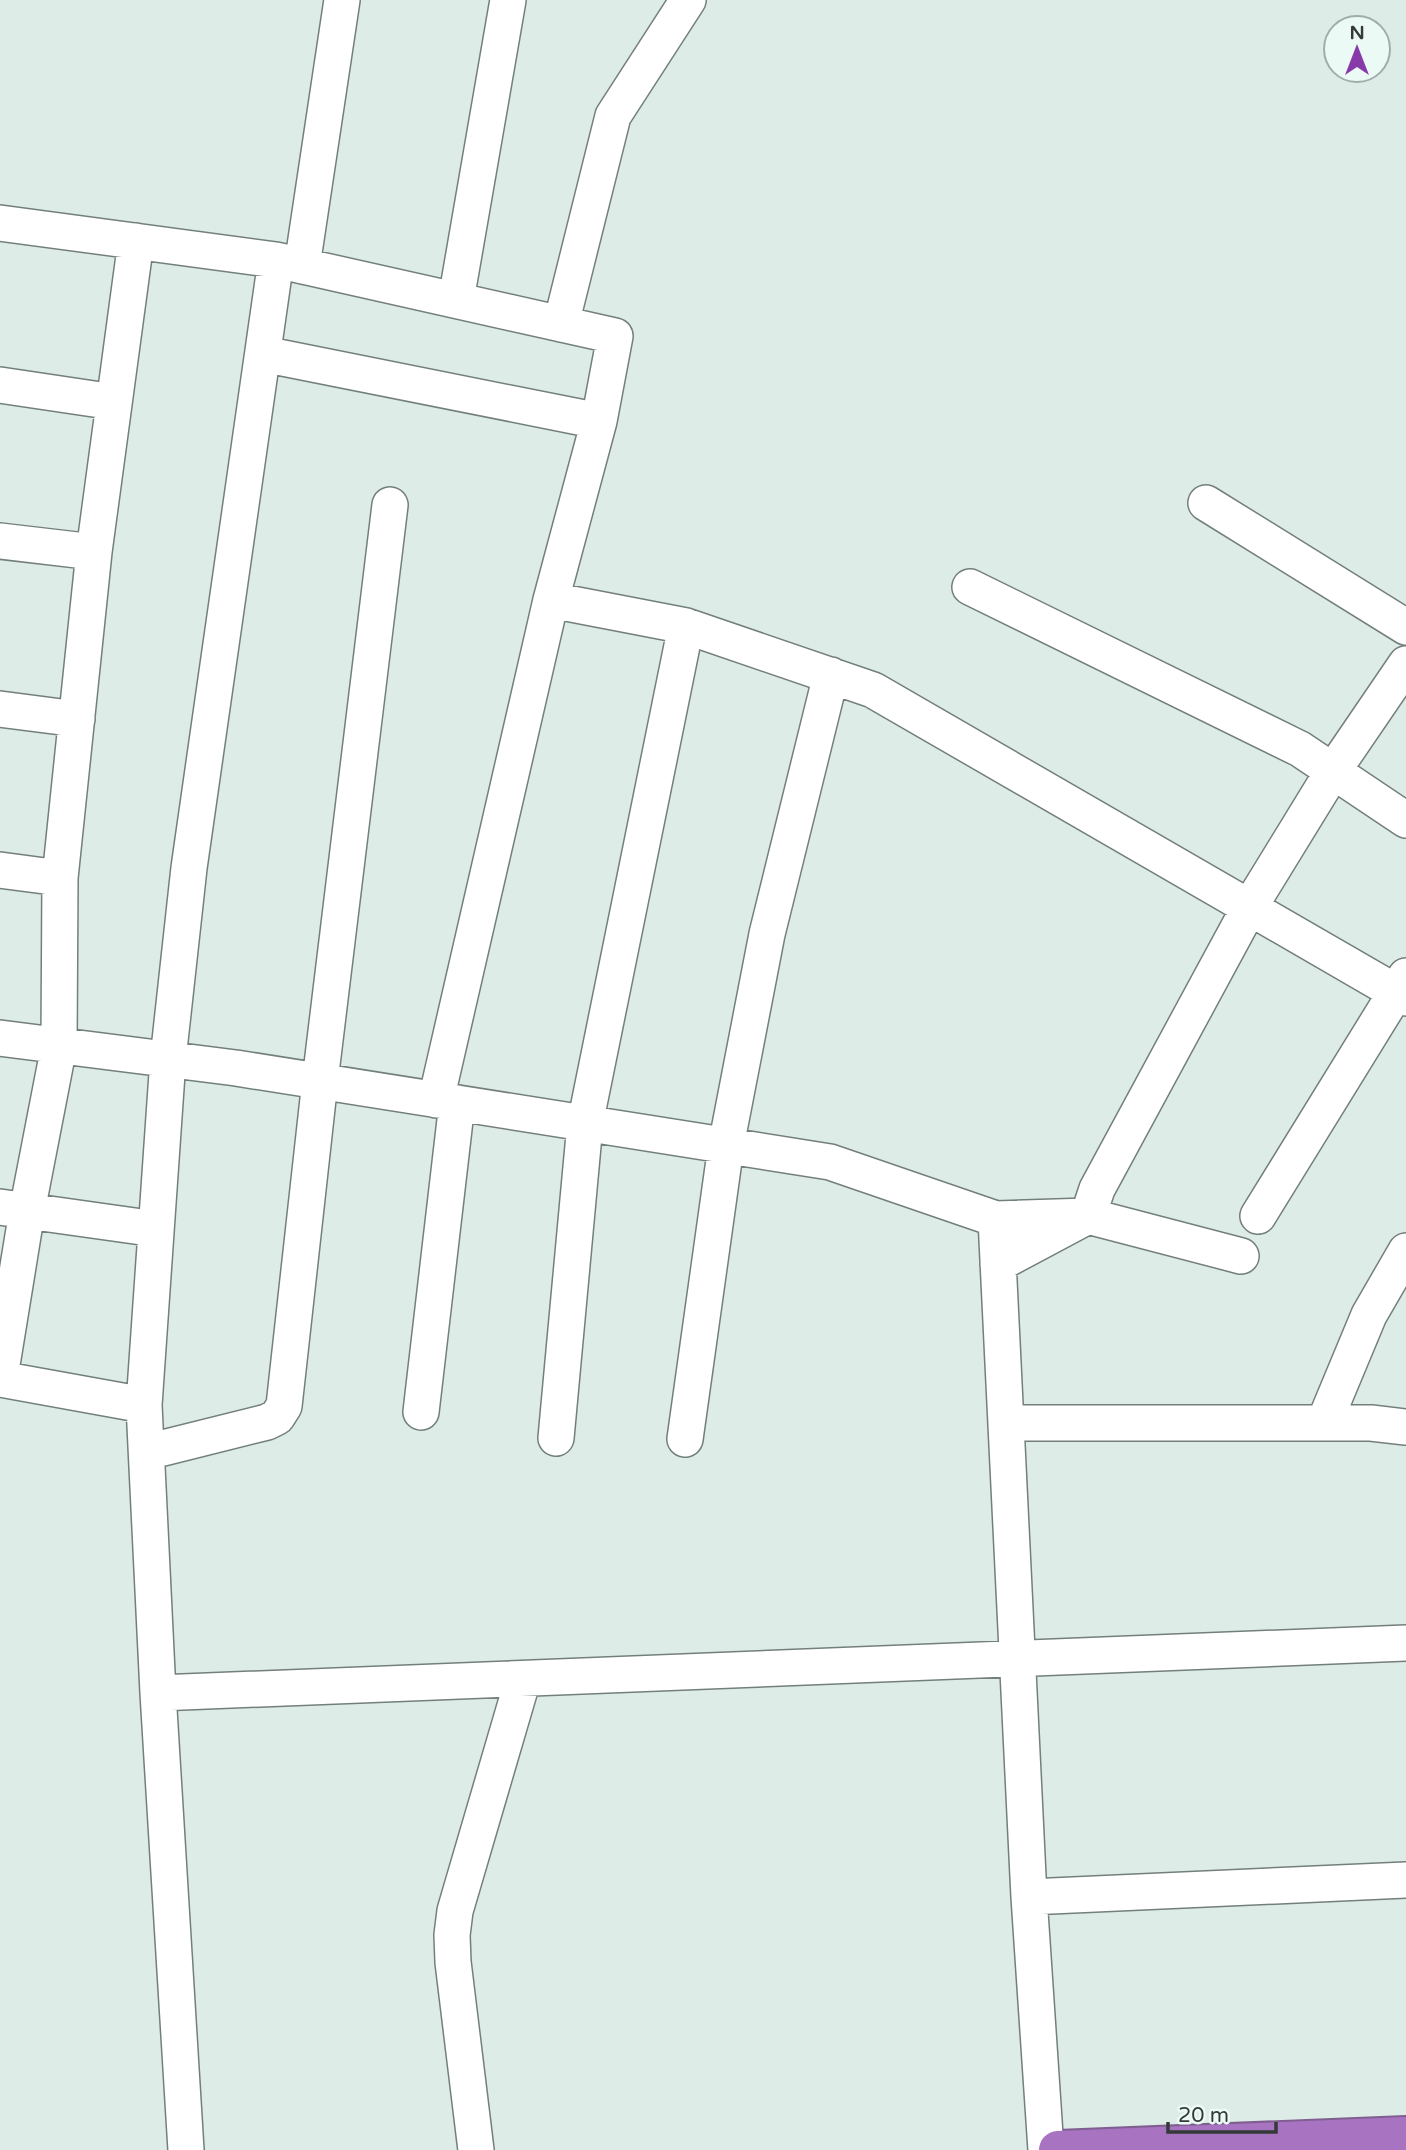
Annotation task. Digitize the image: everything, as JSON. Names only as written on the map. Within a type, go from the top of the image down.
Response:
[{"type":"highway","points":[[1058,2150],[1406,2136]]},
{"type":"street","points":[[186,2150],[158,1693],[144,1405],[168,1059],[189,868],[263,354],[289,262],[342,0]]},
{"type":"street","points":[[456,300],[508,0]]},
{"type":"street","points":[[561,324],[613,116],[688,0]]},
{"type":"street","points":[[0,223],[289,262],[615,336],[599,421],[551,600],[447,1101],[421,1412]]},
{"type":"street","points":[[136,241],[94,552],[60,878],[59,1046],[13,1209],[0,1378],[144,1405]]},
{"type":"street","points":[[263,354],[599,421]]},
{"type":"street","points":[[0,385],[114,402]]},
{"type":"street","points":[[1206,503],[1406,627]]},
{"type":"street","points":[[147,1452],[267,1422],[277,1417],[284,1406],[320,1081],[390,505]]},
{"type":"street","points":[[0,541],[94,552]]},
{"type":"street","points":[[970,587],[1300,749],[1406,820]]},
{"type":"street","points":[[551,600],[686,626],[873,690],[1249,908],[1403,989],[1258,1216]]},
{"type":"street","points":[[556,1437],[585,1124],[686,626]]},
{"type":"street","points":[[998,1264],[1088,1216],[1097,1189],[1249,908],[1333,771],[1406,664]]},
{"type":"street","points":[[685,1439],[726,1146],[767,934],[831,675]]},
{"type":"street","points":[[0,709],[77,719]]},
{"type":"street","points":[[0,870],[60,878]]},
{"type":"street","points":[[0,1038],[320,1081],[830,1163],[996,1219],[1088,1216],[1241,1256]]},
{"type":"street","points":[[13,1209],[156,1229]]},
{"type":"street","points":[[996,1219],[1029,1897],[1046,2150]]},
{"type":"street","points":[[1324,1423],[1369,1315],[1406,1251]]},
{"type":"street","points":[[1006,1423],[1371,1423],[1406,1427]]},
{"type":"street","points":[[158,1693],[1406,1643]]},
{"type":"street","points":[[476,2150],[452,1936],[455,1911],[523,1679]]},
{"type":"street","points":[[1029,1897],[1406,1880]]}]
